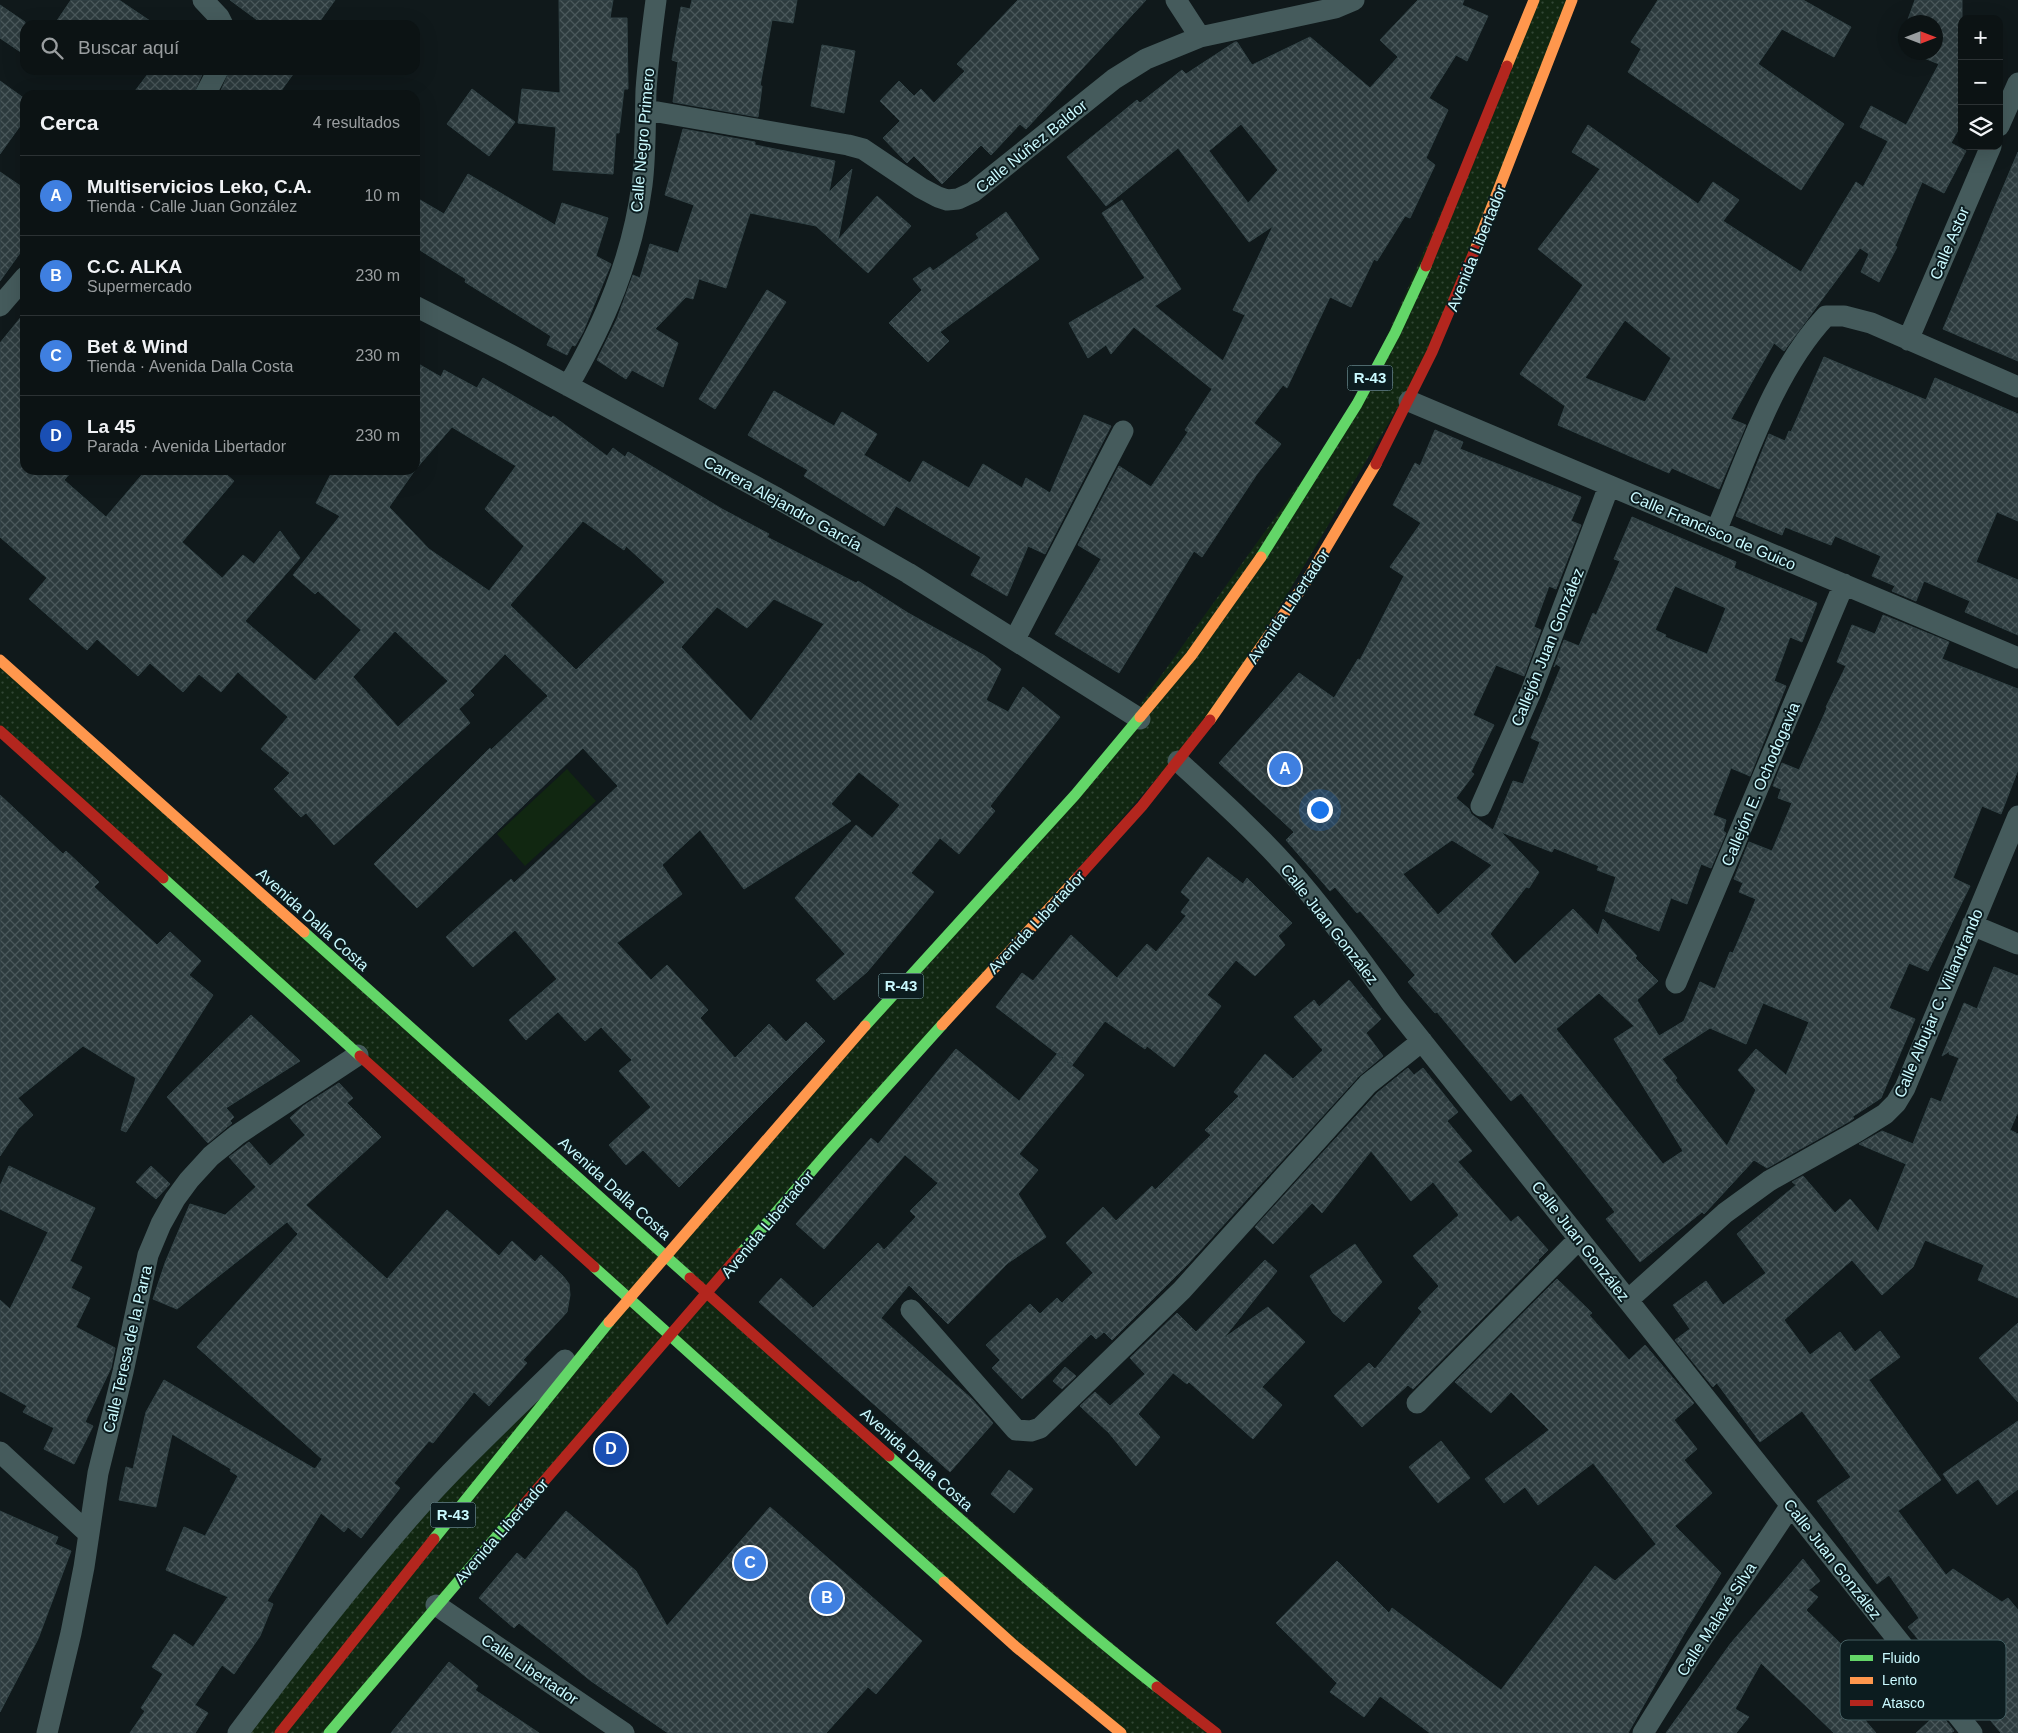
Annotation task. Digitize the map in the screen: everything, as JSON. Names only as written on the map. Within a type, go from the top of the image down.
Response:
[{"type":"main road","name":"R-43","points":[[280,1733],[323,1677],[665,1254],[855,1036],[1074,795],[1140,719],[1191,656],[1253,569],[1357,404],[1395,333],[1434,249],[1534,0]]},
{"type":"main road","name":"Avenida Libertador","points":[[329,1733],[436,1605],[671,1337],[844,1134],[1112,840],[1178,761],[1258,653],[1328,548],[1409,401],[1439,338],[1475,254],[1572,0]]},
{"type":"main road","name":"Avenida Dalla Costa","points":[[0,660],[1052,1601],[1216,1733]]},
{"type":"main road","points":[[0,731],[1016,1647],[1121,1733]]},
{"type":"street","points":[[203,0],[220,20]]},
{"type":"street","name":"Calle Negro Primero","points":[[568,386],[593,343],[610,307],[638,214],[656,0]]},
{"type":"street","points":[[1176,0],[1200,37]]},
{"type":"street","name":"Calle Núñez Baldor","points":[[646,110],[805,137],[862,149],[921,188],[947,200],[958,200],[974,192],[1114,79],[1146,59],[1200,37],[1335,8],[1354,0]]},
{"type":"street","points":[[208,90],[216,75]]},
{"type":"street","points":[[2003,121],[2013,107],[2018,83]]},
{"type":"street","name":"Calle Astor","points":[[1908,340],[1989,150]]},
{"type":"street","points":[[0,306],[20,283]]},
{"type":"street","name":"Carrera Alejandro García","points":[[420,309],[511,355],[785,503],[908,573],[1140,719]]},
{"type":"street","points":[[1716,531],[1773,397],[1796,353],[1826,316],[1844,316],[1871,323],[2018,387]]},
{"type":"street","name":"Calle Francisco de Guico","points":[[1409,401],[2018,658]]},
{"type":"street","points":[[1015,639],[1124,431]]},
{"type":"street","name":"Callejón Juan González","points":[[1481,806],[1531,692],[1565,607],[1609,486]]},
{"type":"street","name":"Callejón E. Ochodogavia","points":[[1676,983],[1844,584]]},
{"type":"street","name":"Calle Juan González","points":[[1178,761],[1240,818],[1288,868],[1351,946],[1393,1005],[1898,1640]]},
{"type":"street","name":"Calle Albujar C. Villandrando","points":[[1628,1300],[1725,1213],[1768,1181],[1856,1132],[1885,1114],[1896,1103],[1905,1088],[2018,816]]},
{"type":"street","points":[[1972,925],[2018,944]]},
{"type":"street","points":[[911,1310],[1016,1430],[1031,1431],[1040,1428],[1182,1290],[1368,1084],[1422,1041]]},
{"type":"street","name":"Calle Teresa de la Parra","points":[[46,1733],[71,1633],[98,1473],[123,1372],[148,1255],[175,1198],[211,1156],[237,1135],[358,1055]]},
{"type":"street","points":[[1417,1402],[1580,1239]]},
{"type":"street","name":"R-43","points":[[238,1733],[303,1646],[409,1518],[476,1448],[628,1298]]},
{"type":"street","points":[[0,1452],[89,1534]]},
{"type":"street","name":"Calle Malavé Silva","points":[[1643,1733],[1697,1646],[1791,1505]]},
{"type":"street","name":"Calle Libertador","points":[[436,1605],[624,1733]]},
{"type":"street","name":"Calle Juan González","points":[[1962,1720],[1972,1733]]},
{"type":"green space","points":[[1534,0],[1572,0],[1439,338],[1224,701],[709,1293],[1216,1733],[1121,1733],[671,1337],[329,1733],[238,1733],[303,1646],[627,1298],[0,731],[0,660],[665,1254],[1075,795],[1357,404]],"holes":[[[666,1255],[708,1293],[671,1337],[628,1298]]]},
{"type":"green space","points":[[567,769],[596,801],[525,866],[497,834]]},
{"type":"building","points":[[71,0],[119,0],[149,20],[57,20]]},
{"type":"building","points":[[230,0],[335,0],[321,20],[257,20]]},
{"type":"building","points":[[559,0],[613,0],[610,18],[627,18],[628,89],[624,89],[619,133],[616,133],[613,174],[553,170],[556,127],[518,123],[522,89],[560,93]]},
{"type":"building","points":[[692,0],[797,0],[793,23],[772,20],[760,86],[762,86],[758,117],[673,102],[678,62],[672,60],[681,7],[690,9]]},
{"type":"building","points":[[1018,0],[1146,0],[1026,129],[1020,124],[991,155],[981,145],[942,184],[914,156],[907,163],[883,138],[900,121],[880,101],[899,81],[914,96],[921,89],[934,103],[965,71],[957,64]]},
{"type":"building","points":[[1418,0],[1464,0],[1462,5],[1488,16],[1467,61],[1456,55],[1429,98],[1448,110],[1426,158],[1435,165],[1410,218],[1405,216],[1377,261],[1374,259],[1351,307],[1330,297],[1287,388],[1283,385],[1254,423],[1281,444],[1257,474],[1202,557],[1194,551],[1119,673],[1055,634],[1101,559],[1078,545],[1119,466],[1151,487],[1188,432],[1185,430],[1212,389],[1134,327],[1111,354],[1106,345],[1088,358],[1069,323],[1145,278],[1102,213],[1122,200],[1181,289],[1155,306],[1223,361],[1245,315],[1233,310],[1273,226],[1249,242],[1178,148],[1106,206],[1067,157],[1137,100],[1140,103],[1182,70],[1186,74],[1235,42],[1237,42],[1252,65],[1310,37],[1370,88],[1398,57],[1380,40]],"holes":[[[1241,124],[1278,170],[1248,203],[1209,151]]]},
{"type":"building","points":[[1658,0],[1803,0],[1851,27],[1834,57],[1782,29],[1758,64],[1844,124],[1801,190],[1628,72],[1641,49],[1631,42]]},
{"type":"building","points":[[1915,0],[1962,0],[1962,15],[1958,15],[1958,130],[1951,143],[1958,147],[1958,150],[1966,151],[1944,193],[1922,182],[1895,246],[1897,247],[1879,282],[1861,272],[1869,254],[1860,248],[1784,351],[1774,343],[1731,419],[1746,425],[1719,489],[1672,468],[1669,473],[1558,425],[1565,406],[1520,374],[1583,285],[1538,249],[1600,169],[1572,152],[1588,125],[1698,204],[1713,182],[1739,200],[1723,221],[1801,272],[1856,182],[1863,187],[1888,141],[1860,127],[1871,106],[1906,125],[1939,64],[1929,60],[1943,60],[1943,15],[1910,15]],"holes":[[[1625,320],[1671,358],[1645,402],[1585,378]]]},
{"type":"building","points":[[0,5],[22,20],[20,20],[20,52],[0,38]]},
{"type":"building","points":[[822,45],[855,51],[844,113],[811,106]]},
{"type":"building","points":[[147,75],[202,75],[195,90],[136,90]]},
{"type":"building","points":[[228,75],[292,75],[282,90],[221,90]]},
{"type":"building","points":[[0,81],[20,95],[20,126],[0,154]]},
{"type":"building","points":[[472,89],[515,122],[489,156],[447,124]]},
{"type":"building","points":[[683,129],[755,142],[755,145],[835,161],[829,192],[852,169],[838,240],[877,196],[911,226],[868,273],[816,226],[750,213],[726,288],[699,279],[693,299],[686,297],[655,329],[678,343],[663,387],[632,370],[626,379],[597,360],[617,319],[633,275],[640,278],[650,244],[678,253],[694,205],[665,195]]},
{"type":"building","points":[[2018,152],[2018,361],[1943,329]]},
{"type":"building","points":[[0,172],[20,186],[20,253],[0,281]]},
{"type":"building","points":[[468,174],[555,225],[562,203],[608,218],[596,256],[611,264],[583,332],[575,346],[572,345],[567,355],[547,345],[551,336],[465,282],[466,279],[420,250],[420,200],[444,214]]},
{"type":"building","points":[[1006,212],[1039,259],[940,332],[949,341],[928,362],[889,323],[922,290],[913,279],[930,267],[933,271],[979,238],[976,234]]},
{"type":"building","points":[[767,290],[786,302],[715,409],[699,399]]},
{"type":"building","points":[[20,318],[20,475],[68,475],[64,480],[106,517],[142,475],[227,475],[234,481],[182,542],[222,578],[243,555],[254,564],[280,531],[300,558],[245,621],[315,681],[361,630],[318,591],[315,594],[293,575],[340,516],[316,503],[330,475],[411,475],[389,507],[429,549],[489,591],[524,546],[485,509],[516,466],[452,427],[420,464],[420,365],[441,377],[444,370],[477,388],[483,378],[551,418],[553,416],[607,456],[613,448],[625,457],[628,452],[722,509],[769,534],[767,537],[856,583],[858,581],[908,613],[985,656],[1001,669],[986,700],[1008,712],[1023,687],[1060,717],[990,806],[995,811],[959,854],[940,838],[911,873],[934,892],[867,972],[834,1000],[816,980],[845,954],[795,898],[856,825],[872,838],[900,805],[859,772],[831,804],[851,821],[744,889],[700,830],[662,865],[682,894],[617,943],[651,980],[667,965],[708,1010],[700,1018],[735,1058],[769,1024],[786,1042],[806,1022],[825,1041],[679,1187],[643,1150],[626,1165],[609,1145],[651,1107],[619,1071],[632,1060],[601,1027],[585,1041],[558,1012],[526,1040],[509,1020],[557,979],[515,930],[473,967],[446,937],[511,879],[514,883],[618,786],[583,748],[417,908],[374,864],[490,748],[491,750],[548,696],[505,654],[470,691],[474,695],[459,709],[470,723],[334,845],[306,813],[301,817],[274,789],[290,773],[261,749],[288,717],[238,672],[221,692],[199,674],[183,692],[150,663],[138,676],[97,639],[87,650],[29,599],[47,578],[0,537],[0,343]],"holes":[[[583,521],[624,550],[626,546],[665,582],[576,670],[510,605]],[[774,599],[824,624],[751,721],[681,647],[717,607],[747,628]],[[395,631],[448,681],[398,727],[353,677]]]},
{"type":"building","points":[[1824,357],[1926,400],[1935,378],[2018,414],[2018,521],[1997,512],[1976,562],[2018,580],[2018,635],[1965,612],[1970,601],[1924,581],[1916,601],[1892,591],[1895,586],[1872,576],[1881,556],[1835,536],[1831,545],[1785,527],[1782,535],[1736,516],[1769,434],[1785,441],[1789,431],[1791,432]]},
{"type":"building","points":[[774,391],[834,426],[842,412],[877,434],[864,455],[910,483],[923,461],[969,488],[983,464],[1022,488],[1026,478],[1050,493],[1084,415],[1111,426],[1045,554],[1028,546],[1007,596],[971,575],[981,557],[896,506],[884,526],[804,476],[808,470],[748,435]]},
{"type":"building","points":[[1435,430],[1463,442],[1460,449],[1581,497],[1571,521],[1581,525],[1556,589],[1549,586],[1534,627],[1541,630],[1524,676],[1496,665],[1473,715],[1494,725],[1471,772],[1474,774],[1456,798],[1469,809],[1471,814],[1493,830],[1513,781],[1523,784],[1540,742],[1531,738],[1561,667],[1556,664],[1554,667],[1564,640],[1579,646],[1593,613],[1596,615],[1620,561],[1614,559],[1632,517],[1736,562],[1734,568],[1817,603],[1802,642],[1790,637],[1774,681],[1786,686],[1750,776],[1731,768],[1713,815],[1726,820],[1723,831],[1726,833],[1711,868],[1701,864],[1687,904],[1671,898],[1659,931],[1605,911],[1616,877],[1597,870],[1599,866],[1554,848],[1552,852],[1501,832],[1539,872],[1529,888],[1526,887],[1490,934],[1515,964],[1573,909],[1598,935],[1603,919],[1637,956],[1635,958],[1658,981],[1637,1000],[1659,1036],[1684,1021],[1700,982],[1715,989],[1730,952],[1733,953],[1756,899],[1739,892],[1743,883],[1734,879],[1749,842],[1772,851],[1792,803],[1778,798],[1781,789],[1773,786],[1782,763],[1799,770],[1846,666],[1837,662],[1852,625],[1875,634],[1883,615],[1949,642],[1942,659],[2018,689],[2018,770],[2001,814],[1982,806],[1953,878],[1970,886],[1928,971],[1909,963],[1889,1008],[1915,1019],[1881,1098],[1852,1117],[1854,1118],[1850,1121],[1767,1168],[1754,1160],[1704,1214],[1702,1212],[1640,1262],[1606,1219],[1615,1212],[1521,1093],[1511,1101],[1437,1012],[1435,1013],[1408,982],[1415,975],[1360,911],[1357,913],[1335,887],[1330,891],[1286,840],[1294,832],[1219,763],[1299,673],[1334,698],[1358,659],[1360,660],[1404,576],[1390,567],[1421,523],[1393,505],[1415,463],[1420,466]],"holes":[[[1675,586],[1726,608],[1707,654],[1665,637],[1666,635],[1655,630]],[[1452,840],[1492,865],[1438,915],[1403,874]],[[1599,993],[1634,1026],[1614,1039],[1683,1151],[1663,1164],[1556,1029]],[[1763,1003],[1809,1022],[1786,1075],[1756,1049],[1738,1070],[1756,1090],[1727,1146],[1675,1080],[1677,1078],[1662,1059],[1710,1028],[1746,1044]]]},
{"type":"building","points":[[0,795],[63,854],[66,851],[99,882],[94,887],[157,945],[170,932],[201,961],[189,975],[213,995],[126,1132],[121,1130],[136,1078],[83,1046],[18,1098],[33,1115],[18,1129],[0,1156]]},
{"type":"building","points":[[1208,857],[1243,884],[1247,878],[1292,923],[1278,936],[1285,945],[1255,976],[1236,960],[1207,995],[1221,1006],[1174,1067],[1147,1046],[1145,1049],[1105,1021],[1072,1065],[996,1007],[1022,973],[1033,981],[1071,935],[1117,978],[1147,944],[1156,952],[1186,916],[1181,912],[1190,900],[1181,892]]},
{"type":"building","points":[[1994,967],[2018,976],[2018,1112],[2010,1130],[2018,1134],[2018,1298],[1978,1280],[1984,1265],[1925,1240],[1913,1267],[1882,1295],[1852,1260],[1784,1320],[1810,1355],[1840,1332],[1855,1352],[1880,1331],[1900,1357],[1869,1380],[1941,1480],[1898,1511],[1946,1575],[1953,1569],[2002,1602],[2008,1598],[2018,1610],[2018,1733],[2001,1733],[1990,1720],[2006,1720],[2006,1640],[1919,1640],[1908,1627],[1919,1618],[1889,1575],[1877,1584],[1817,1501],[1851,1477],[1802,1411],[1760,1442],[1717,1383],[1713,1387],[1675,1340],[1690,1329],[1673,1305],[1706,1281],[1723,1305],[1766,1273],[1737,1234],[1796,1185],[1792,1182],[1803,1176],[1835,1213],[1850,1199],[1878,1232],[1906,1164],[1859,1144],[1882,1131],[1913,1144],[1931,1098],[1941,1102],[1959,1058],[1949,1054],[1950,1051],[1942,1056],[1964,1003],[1977,1009]]},
{"type":"building","points":[[1349,980],[1381,1019],[1366,1033],[1383,1056],[1359,1076],[1187,1265],[1112,1340],[1104,1332],[1096,1339],[1091,1334],[1022,1399],[992,1368],[1000,1360],[986,1345],[1030,1304],[1040,1314],[1057,1298],[1062,1303],[1093,1273],[1066,1243],[1103,1207],[1116,1221],[1152,1186],[1155,1190],[1211,1135],[1205,1130],[1239,1096],[1234,1092],[1265,1054],[1293,1079],[1323,1050],[1294,1017],[1314,1000],[1319,1007]]},
{"type":"building","points":[[251,1015],[300,1061],[226,1108],[234,1117],[230,1121],[232,1123],[208,1143],[167,1097]]},
{"type":"building","points":[[956,1049],[1019,1101],[1057,1054],[1084,1075],[1019,1154],[1038,1170],[1018,1194],[1046,1237],[1008,1263],[948,1324],[909,1285],[881,1318],[972,1399],[993,1423],[950,1472],[759,1302],[781,1278],[813,1308],[878,1243],[884,1250],[916,1217],[910,1211],[938,1183],[905,1155],[824,1249],[796,1224],[871,1138],[878,1144]]},
{"type":"building","points":[[1408,1068],[1414,1075],[1423,1068],[1458,1112],[1447,1121],[1472,1151],[1458,1162],[1511,1222],[1518,1216],[1548,1250],[1413,1389],[1408,1385],[1362,1427],[1334,1396],[1369,1363],[1375,1369],[1422,1312],[1418,1308],[1439,1286],[1413,1256],[1459,1215],[1433,1182],[1411,1201],[1371,1151],[1322,1213],[1312,1203],[1273,1244],[1255,1227],[1377,1093]]},
{"type":"building","points":[[339,1083],[353,1098],[347,1103],[381,1137],[306,1205],[387,1279],[447,1210],[499,1256],[512,1241],[535,1262],[541,1255],[569,1284],[570,1295],[567,1312],[523,1360],[527,1363],[489,1406],[474,1392],[433,1443],[429,1441],[394,1483],[400,1488],[361,1538],[348,1527],[344,1532],[321,1513],[267,1601],[273,1604],[260,1636],[234,1674],[222,1665],[195,1705],[208,1713],[195,1733],[130,1733],[145,1711],[141,1708],[163,1674],[152,1667],[174,1634],[193,1647],[228,1597],[166,1570],[184,1527],[205,1536],[238,1476],[230,1471],[231,1469],[172,1434],[156,1507],[119,1500],[126,1467],[133,1469],[146,1412],[164,1380],[315,1469],[322,1459],[197,1347],[298,1234],[287,1222],[177,1309],[153,1299],[165,1263],[190,1204],[225,1215],[256,1187],[229,1157],[249,1142],[270,1166],[305,1135],[290,1118],[303,1106]]},
{"type":"building","points":[[9,1166],[95,1208],[70,1261],[82,1267],[71,1288],[90,1298],[76,1327],[115,1348],[111,1368],[85,1422],[93,1426],[74,1464],[44,1449],[54,1428],[23,1412],[27,1406],[0,1391],[0,1300],[10,1309],[48,1232],[0,1209],[0,1186]]},
{"type":"building","points":[[151,1166],[170,1184],[156,1199],[136,1182]]},
{"type":"building","points":[[1355,1244],[1382,1282],[1344,1322],[1333,1313],[1310,1276]]},
{"type":"building","points":[[1265,1260],[1277,1271],[1224,1338],[1268,1307],[1305,1342],[1262,1387],[1282,1405],[1253,1439],[1189,1382],[1187,1384],[1173,1373],[1138,1414],[1160,1437],[1136,1466],[1109,1433],[1080,1406],[1095,1392],[1110,1406],[1145,1374],[1130,1358],[1177,1313],[1196,1332]]},
{"type":"building","points":[[1557,1279],[1592,1313],[1589,1315],[1629,1360],[1645,1345],[1694,1403],[1674,1420],[1697,1449],[1684,1460],[1712,1493],[1675,1526],[1721,1573],[1628,1733],[1430,1733],[1380,1696],[1364,1717],[1330,1692],[1337,1683],[1276,1623],[1337,1561],[1389,1613],[1392,1608],[1501,1690],[1595,1566],[1615,1581],[1656,1544],[1593,1463],[1538,1505],[1525,1487],[1504,1503],[1485,1479],[1549,1430],[1511,1392],[1491,1413],[1455,1382]]},
{"type":"building","points":[[2018,1323],[2018,1402],[1979,1358]]},
{"type":"building","points":[[1065,1367],[1076,1376],[1062,1389],[1053,1381]]},
{"type":"building","points":[[2018,1421],[2018,1489],[1997,1505],[1978,1479],[1957,1494],[1943,1474]]},
{"type":"building","points":[[1441,1441],[1470,1478],[1438,1503],[1409,1467]]},
{"type":"building","points":[[1009,1470],[1033,1489],[1014,1513],[991,1494]]},
{"type":"building","points":[[770,1507],[922,1641],[876,1694],[868,1687],[826,1733],[668,1733],[591,1681],[519,1623],[514,1628],[479,1598],[517,1553],[525,1560],[566,1511],[636,1571],[667,1626]]},
{"type":"building","points":[[0,1511],[58,1537],[55,1544],[71,1551],[38,1639],[0,1712]]},
{"type":"building","points":[[1803,1559],[1820,1581],[1809,1590],[1818,1597],[1806,1610],[1840,1643],[1840,1720],[1865,1720],[1876,1733],[1834,1733],[1761,1663],[1735,1709],[1749,1717],[1736,1733],[1666,1733],[1731,1643]]},
{"type":"building","points":[[449,1662],[478,1686],[475,1690],[539,1733],[391,1733]]},
{"type":"building","points":[[1930,1720],[1945,1720],[1954,1731],[1951,1733],[1916,1733]]},
{"type":"traffic: fast","points":[[1261,557],[1357,404],[1395,333],[1426,266]]},
{"type":"traffic: fast","points":[[865,1026],[1075,795],[1140,717]]},
{"type":"traffic: fast","points":[[163,878],[360,1056]]},
{"type":"traffic: fast","points":[[304,932],[690,1278]]},
{"type":"traffic: fast","points":[[741,1253],[828,1152],[942,1025]]},
{"type":"traffic: fast","points":[[594,1267],[944,1582]]},
{"type":"traffic: fast","points":[[434,1539],[609,1322]]},
{"type":"traffic: fast","points":[[889,1456],[1055,1602],[1157,1687]]},
{"type":"traffic: fast","points":[[329,1733],[520,1509]]},
{"type":"traffic: slow","points":[[1507,66],[1534,0]]},
{"type":"traffic: slow","points":[[1475,250],[1572,0]]},
{"type":"traffic: slow","points":[[1210,720],[1304,585],[1376,464]]},
{"type":"traffic: slow","points":[[1140,717],[1191,656],[1261,557]]},
{"type":"traffic: slow","points":[[0,660],[304,932]]},
{"type":"traffic: slow","points":[[942,1025],[1078,877]]},
{"type":"traffic: slow","points":[[609,1322],[865,1026]]},
{"type":"traffic: slow","points":[[944,1582],[1016,1647],[1121,1733]]},
{"type":"traffic: jam","points":[[1426,266],[1507,66]]},
{"type":"traffic: jam","points":[[1376,464],[1432,352],[1475,250]]},
{"type":"traffic: jam","points":[[1078,877],[1142,806],[1210,720]]},
{"type":"traffic: jam","points":[[0,731],[163,878]]},
{"type":"traffic: jam","points":[[360,1056],[594,1267]]},
{"type":"traffic: jam","points":[[520,1509],[741,1253]]},
{"type":"traffic: jam","points":[[690,1278],[889,1456]]},
{"type":"traffic: jam","points":[[280,1733],[434,1539]]},
{"type":"traffic: jam","points":[[1157,1687],[1216,1733]]},
{"type":"place","name":"Multiservicios Leko, C.A.","points":[[1285,769]]},
{"type":"place","name":"La 45","points":[[611,1449]]},
{"type":"place","name":"Bet & Wind","points":[[750,1563]]},
{"type":"place","name":"C.C. ALKA","points":[[827,1598]]}]
